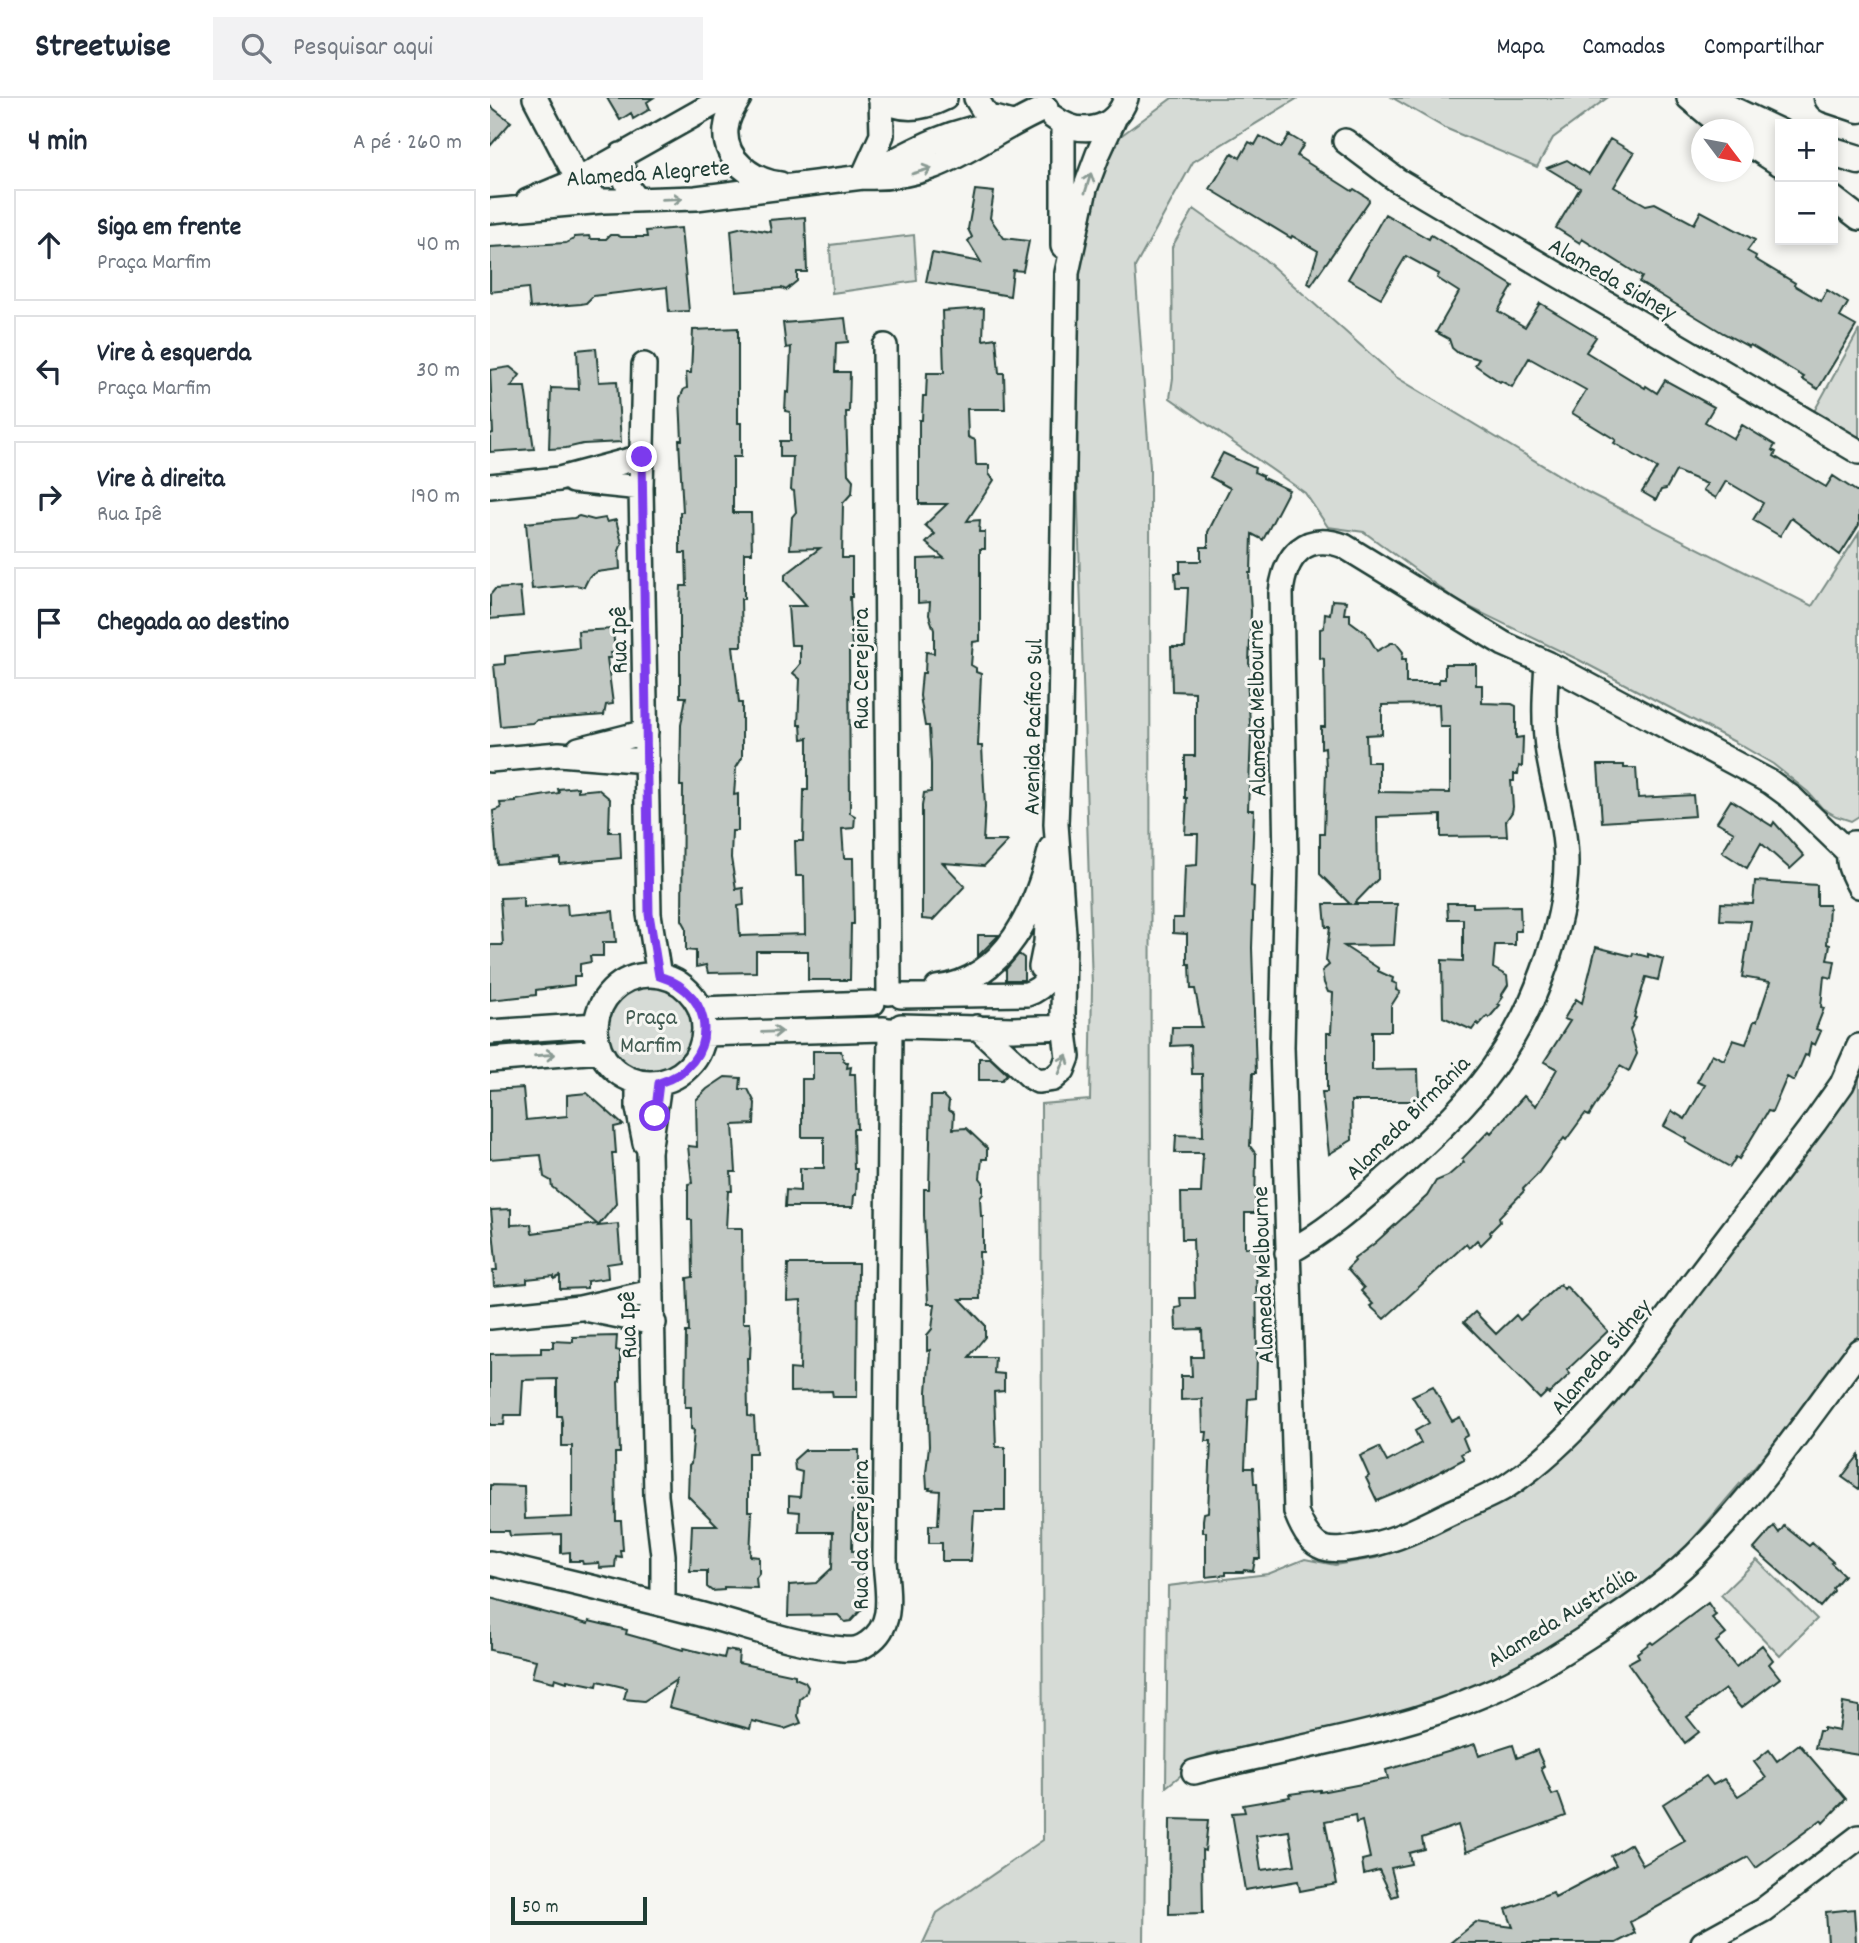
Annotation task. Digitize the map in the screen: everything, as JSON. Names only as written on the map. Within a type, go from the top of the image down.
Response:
[{"type":"main road","points":[[1704,98],[1775,132]]},
{"type":"main road","points":[[1829,98],[1859,108]]},
{"type":"main road","points":[[1838,154],[1859,160]]},
{"type":"street","points":[[535,98],[578,180],[603,201]]},
{"type":"street","name":"Alameda Alegrete","points":[[498,211],[578,180],[724,98]]},
{"type":"street","name":"Alameda Alegrete","points":[[739,98],[725,131],[735,159],[752,176],[774,183],[793,185]]},
{"type":"street","points":[[881,98],[894,107],[904,108],[917,107],[945,98]]},
{"type":"street","points":[[863,177],[882,135],[881,98]]},
{"type":"street","points":[[976,98],[987,116],[1013,122]]},
{"type":"street","points":[[863,177],[914,148],[982,126],[1013,122],[1044,103],[1051,116],[1063,125],[1092,129],[1119,111],[1146,98]]},
{"type":"street","points":[[1689,98],[1714,119]]},
{"type":"street","name":"Avenida Pacífico Sul","points":[[1067,273],[1085,190],[1098,154],[1119,111]]},
{"type":"street","name":"Avenida Pacífico Sul","points":[[976,1027],[1024,1073],[1038,1081],[1053,1079],[1063,1070],[1068,1057],[1064,1021],[1064,934],[1056,824],[1067,273],[1063,242],[1063,125]]},
{"type":"street","name":"Alameda Sidney","points":[[1345,141],[1397,180],[1859,452]]},
{"type":"street","points":[[1754,147],[1775,161]]},
{"type":"street","points":[[621,155],[628,186],[639,200]]},
{"type":"street","name":"Alameda Alegrete","points":[[498,211],[603,201],[696,198],[863,177]]},
{"type":"street","points":[[1838,202],[1859,218]]},
{"type":"street","name":"Rua Cerejeira","points":[[885,346],[893,1011]]},
{"type":"street","name":"Rua Ipê","points":[[644,365],[641,488],[649,914],[659,976]]},
{"type":"street","points":[[490,486],[559,479],[642,457]]},
{"type":"street","points":[[559,479],[641,488]]},
{"type":"street","name":"Alameda Melbourne","points":[[1296,1512],[1282,1047],[1286,859],[1280,652],[1283,573],[1292,557],[1305,544],[1321,540],[1344,546],[1504,644],[1547,663],[1770,782],[1853,847]]},
{"type":"street","name":"Alameda Birmânia","points":[[1287,1253],[1318,1236],[1430,1139],[1479,1088],[1514,1038],[1535,996],[1557,928],[1566,862],[1548,750],[1545,706],[1547,663]]},
{"type":"street","points":[[490,760],[559,754],[646,732]]},
{"type":"street","points":[[559,754],[647,761]]},
{"type":"street","points":[[893,1011],[990,965],[1013,940],[1044,877],[1056,824]]},
{"type":"street","points":[[941,987],[1015,983],[1036,977],[1043,961],[1046,942],[1056,824]]},
{"type":"street","points":[[704,1034],[1027,994],[1044,985],[1054,966],[1056,824]]},
{"type":"street","points":[[1853,847],[1849,864],[1859,886]]},
{"type":"street","name":"Rua Ipê","points":[[634,977],[649,914]]},
{"type":"street","points":[[659,976],[680,984],[695,999],[701,1009],[704,1034],[701,1048],[685,1071],[673,1079],[649,1083],[615,1072],[600,1051],[596,1025],[600,1009],[608,995],[620,984],[634,977],[659,976]]},
{"type":"street","points":[[701,1009],[893,1011],[1064,1021]]},
{"type":"street","points":[[893,1011],[976,1027],[1013,1029],[1064,1021]]},
{"type":"street","name":"Rua da Cerejeira","points":[[490,1563],[840,1649],[856,1650],[880,1633],[887,1618],[885,1559],[893,1011]]},
{"type":"street","points":[[490,1032],[596,1025]]},
{"type":"street","name":"Alameda Sidney","points":[[1296,1512],[1303,1531],[1315,1545],[1326,1550],[1342,1551],[1381,1542],[1422,1528],[1506,1487],[1585,1419],[1636,1359],[1815,1122],[1842,1084],[1859,1046]]},
{"type":"street","points":[[490,1060],[600,1051]]},
{"type":"street","name":"Rua Ipê","points":[[649,1083],[638,1108],[643,1140],[649,1152],[656,1496],[663,1555],[655,1602]]},
{"type":"street","points":[[490,1317],[580,1308],[652,1292]]},
{"type":"street","points":[[580,1308],[654,1322]]},
{"type":"street","name":"Alameda Austrália","points":[[1194,1772],[1254,1756],[1339,1739],[1416,1718],[1485,1694],[1550,1661],[1627,1611],[1674,1574],[1707,1543],[1752,1491],[1859,1351]]},
{"type":"street","points":[[1703,1943],[1763,1910],[1859,1837]]},
{"type":"green space","points":[[1172,98],[1298,98],[1193,162],[1135,267],[1150,467],[1151,1336],[1144,1943],[923,1943],[937,1913],[1043,1840],[1041,1104],[1090,1100],[1092,987],[1075,405],[1074,273],[1111,143]]},
{"type":"green space","points":[[1393,98],[1607,98],[1553,138],[1537,167],[1445,128]]},
{"type":"green space","points":[[1194,209],[1263,258],[1396,377],[1587,492],[1812,606],[1859,533],[1859,816],[1851,821],[1836,816],[1822,808],[1808,792],[1773,764],[1735,742],[1579,660],[1459,602],[1364,532],[1328,527],[1305,493],[1170,398],[1173,378],[1172,247]]},
{"type":"green space","points":[[914,235],[917,281],[832,293],[830,245]]},
{"type":"green space","points":[[1859,330],[1859,442],[1812,415]]},
{"type":"green space","name":"Praça Marfim","points":[[651,985],[676,992],[688,1004],[695,1029],[688,1054],[676,1066],[651,1073],[626,1066],[614,1054],[607,1029],[614,1004],[626,992]]},
{"type":"green space","points":[[1859,1077],[1859,1334],[1772,1446],[1681,1553],[1603,1619],[1502,1678],[1392,1717],[1208,1754],[1166,1787],[1168,1586],[1268,1574],[1305,1559],[1335,1565],[1376,1558],[1458,1524],[1491,1506],[1563,1455],[1610,1410],[1640,1373],[1851,1092]]},
{"type":"green space","points":[[1757,1560],[1817,1619],[1780,1656],[1721,1595]]},
{"type":"building","points":[[607,98],[653,98],[647,102],[650,109],[633,119],[631,113],[620,120]]},
{"type":"building","points":[[490,106],[511,122],[490,146]]},
{"type":"building","points":[[1289,135],[1304,144],[1297,156],[1352,191],[1354,189],[1369,201],[1311,285],[1308,283],[1318,251],[1292,236],[1291,238],[1210,189],[1232,153],[1240,158],[1249,142],[1255,145],[1260,136],[1281,148]]},
{"type":"building","points":[[1610,139],[1634,153],[1614,187],[1646,205],[1655,203],[1694,224],[1701,211],[1755,240],[1747,251],[1756,256],[1755,259],[1795,283],[1794,285],[1821,301],[1827,290],[1848,303],[1840,317],[1856,326],[1818,389],[1802,379],[1804,377],[1750,345],[1749,347],[1723,333],[1639,282],[1642,277],[1582,239],[1580,243],[1556,228],[1580,188],[1547,168],[1567,160],[1589,174]]},
{"type":"building","points":[[975,190],[994,192],[990,218],[1004,238],[1029,241],[1023,271],[1013,270],[1010,296],[926,282],[932,253],[981,262],[968,241],[972,237],[968,229]]},
{"type":"building","points":[[1385,214],[1429,239],[1431,235],[1513,286],[1498,311],[1525,327],[1540,303],[1596,337],[1586,352],[1645,388],[1646,386],[1657,393],[1665,380],[1714,407],[1705,422],[1734,439],[1742,425],[1775,445],[1772,450],[1776,452],[1774,456],[1826,487],[1833,476],[1859,493],[1859,525],[1840,555],[1791,518],[1780,536],[1753,520],[1763,503],[1726,481],[1716,498],[1703,490],[1707,484],[1676,471],[1656,500],[1642,492],[1657,468],[1614,443],[1616,440],[1572,413],[1586,390],[1529,358],[1512,387],[1475,365],[1479,359],[1458,353],[1452,348],[1449,339],[1436,332],[1459,292],[1437,278],[1439,274],[1406,256],[1381,298],[1348,279]]},
{"type":"building","points":[[805,217],[807,272],[797,272],[797,281],[786,290],[782,288],[736,292],[731,230],[743,227],[771,232],[769,220]]},
{"type":"building","points":[[681,228],[689,311],[669,312],[667,287],[593,296],[581,304],[530,308],[528,288],[490,292],[490,247],[566,243],[574,237],[589,236],[590,239],[606,239],[610,235],[647,237],[646,231]]},
{"type":"building","points":[[984,308],[983,340],[996,338],[999,373],[1004,373],[1005,409],[967,409],[968,437],[975,440],[976,465],[989,465],[989,474],[994,480],[967,521],[980,520],[979,532],[985,532],[985,549],[980,549],[980,641],[973,642],[971,665],[981,674],[978,746],[982,746],[985,807],[983,841],[1008,841],[984,866],[943,863],[965,886],[933,920],[922,919],[922,806],[924,793],[931,792],[931,764],[929,726],[925,726],[920,696],[926,652],[934,653],[934,630],[929,615],[930,602],[918,603],[918,559],[944,558],[926,543],[935,534],[925,525],[947,504],[919,504],[919,420],[922,420],[927,373],[944,373],[942,311]]},
{"type":"building","points":[[845,318],[848,342],[836,343],[835,372],[850,372],[849,412],[846,412],[848,474],[853,480],[852,493],[843,503],[842,558],[852,558],[852,649],[849,649],[850,813],[855,816],[854,828],[842,829],[844,858],[853,858],[854,924],[851,924],[850,980],[808,980],[808,951],[756,951],[756,972],[708,973],[706,965],[696,967],[696,951],[686,950],[686,927],[682,920],[681,725],[686,697],[680,697],[680,605],[681,586],[687,586],[686,553],[680,553],[680,512],[683,512],[679,440],[682,440],[680,398],[687,388],[686,373],[691,373],[693,330],[738,328],[738,423],[741,423],[741,457],[733,457],[733,513],[751,513],[752,553],[744,553],[742,646],[733,646],[739,703],[742,703],[742,758],[736,768],[734,795],[738,794],[738,831],[732,831],[731,858],[736,889],[743,888],[744,905],[738,906],[740,936],[805,934],[804,876],[796,876],[795,841],[803,841],[804,790],[808,790],[808,738],[802,739],[801,725],[798,725],[800,679],[793,673],[800,664],[800,645],[791,645],[788,606],[807,606],[785,581],[785,575],[820,548],[790,549],[792,517],[796,512],[794,491],[791,490],[793,457],[780,457],[780,441],[790,441],[790,412],[785,411],[786,392],[789,393],[791,347],[786,348],[783,323]]},
{"type":"building","points":[[596,348],[599,382],[617,381],[621,442],[549,449],[551,388],[579,389],[577,350]]},
{"type":"building","points":[[510,367],[520,375],[511,387],[525,387],[534,449],[490,452],[490,434],[493,433],[490,370]]},
{"type":"building","points":[[1223,453],[1255,468],[1254,472],[1263,478],[1289,490],[1263,540],[1252,534],[1249,573],[1249,664],[1254,670],[1247,679],[1251,736],[1248,810],[1254,810],[1251,886],[1254,887],[1252,948],[1256,1073],[1253,1073],[1250,1146],[1256,1154],[1255,1213],[1245,1213],[1245,1247],[1256,1248],[1257,1355],[1256,1398],[1248,1399],[1245,1468],[1253,1468],[1254,1483],[1257,1483],[1260,1559],[1255,1559],[1253,1571],[1226,1572],[1226,1575],[1206,1577],[1206,1532],[1203,1532],[1203,1520],[1204,1513],[1208,1512],[1211,1441],[1206,1441],[1207,1432],[1203,1432],[1202,1399],[1181,1400],[1181,1376],[1192,1376],[1191,1357],[1203,1357],[1202,1329],[1176,1330],[1175,1308],[1181,1307],[1180,1298],[1195,1298],[1193,1239],[1182,1239],[1181,1193],[1201,1193],[1203,1153],[1175,1153],[1176,1135],[1203,1136],[1202,1074],[1192,1074],[1191,1045],[1171,1046],[1172,1027],[1202,1027],[1195,989],[1191,989],[1190,964],[1187,964],[1187,934],[1173,933],[1173,918],[1183,918],[1185,866],[1197,865],[1198,834],[1185,834],[1185,756],[1195,756],[1195,692],[1172,691],[1171,647],[1185,647],[1188,588],[1176,588],[1175,573],[1180,573],[1180,561],[1201,561],[1201,547],[1208,547],[1208,532],[1230,488],[1210,477]]},
{"type":"building","points":[[579,516],[594,520],[605,518],[607,522],[616,520],[622,543],[619,551],[620,569],[597,572],[589,577],[584,587],[576,585],[532,589],[526,523]]},
{"type":"building","points":[[520,587],[523,616],[490,619],[490,595],[495,589]]},
{"type":"building","points":[[1332,600],[1346,601],[1344,614],[1350,614],[1350,621],[1366,633],[1377,651],[1396,643],[1403,652],[1402,659],[1406,659],[1406,683],[1439,683],[1439,679],[1445,679],[1445,664],[1476,664],[1476,685],[1482,685],[1482,703],[1516,706],[1516,738],[1523,737],[1522,767],[1519,766],[1518,774],[1514,774],[1514,781],[1511,781],[1513,807],[1506,821],[1507,836],[1441,837],[1441,815],[1377,817],[1378,879],[1354,904],[1397,904],[1394,945],[1344,946],[1378,968],[1378,971],[1393,978],[1392,982],[1397,984],[1396,990],[1400,992],[1391,1006],[1391,1031],[1372,1031],[1372,1070],[1418,1069],[1419,1101],[1351,1101],[1352,1140],[1329,1154],[1322,1092],[1327,1092],[1327,1033],[1331,1033],[1333,993],[1328,992],[1322,971],[1329,965],[1326,960],[1330,927],[1326,927],[1324,904],[1350,904],[1320,874],[1320,834],[1324,834],[1326,769],[1325,747],[1321,748],[1321,727],[1325,727],[1324,659],[1320,658],[1320,629],[1324,628],[1325,613],[1330,614]],"holes":[[[1439,704],[1440,727],[1450,727],[1450,793],[1379,792],[1379,762],[1367,762],[1366,735],[1382,734],[1382,705]]]},
{"type":"building","points":[[613,629],[615,653],[610,653],[611,658],[607,658],[613,704],[606,705],[604,715],[500,726],[494,665],[505,664],[505,656],[579,648],[578,631]]},
{"type":"building","points":[[1598,765],[1636,768],[1638,798],[1693,795],[1695,816],[1602,822]]},
{"type":"building","points":[[578,787],[578,791],[598,789],[610,799],[609,832],[620,832],[621,858],[560,864],[560,858],[497,864],[493,811],[501,808],[500,803],[516,802],[559,793],[558,789]]},
{"type":"building","points":[[1731,800],[1772,826],[1774,822],[1804,856],[1790,869],[1761,843],[1747,868],[1722,852],[1734,832],[1717,822]]},
{"type":"building","points":[[1755,881],[1817,885],[1817,905],[1829,905],[1827,944],[1830,945],[1827,960],[1835,961],[1832,978],[1824,976],[1821,1007],[1824,1008],[1816,1029],[1821,1031],[1815,1045],[1811,1043],[1808,1056],[1805,1055],[1794,1081],[1787,1077],[1772,1112],[1768,1111],[1739,1159],[1736,1157],[1730,1167],[1664,1126],[1672,1111],[1685,1119],[1705,1085],[1697,1082],[1712,1054],[1724,1060],[1733,1040],[1746,1044],[1754,1021],[1757,1021],[1770,982],[1742,977],[1751,921],[1720,920],[1721,903],[1753,904]]},
{"type":"building","points":[[523,897],[523,907],[567,904],[568,915],[613,911],[616,942],[603,942],[603,956],[590,956],[591,962],[580,964],[580,976],[574,976],[574,985],[536,990],[536,995],[490,1000],[490,945],[503,945],[500,898]]},
{"type":"building","points":[[1447,903],[1473,903],[1473,907],[1520,906],[1521,931],[1515,931],[1515,945],[1495,945],[1493,968],[1507,976],[1508,985],[1501,996],[1500,1005],[1489,1018],[1487,1016],[1479,1025],[1477,1023],[1472,1030],[1443,1017],[1442,960],[1463,961],[1463,919],[1448,919]]},
{"type":"building","points":[[978,935],[999,935],[978,956]]},
{"type":"building","points":[[1596,947],[1632,956],[1633,953],[1648,957],[1648,954],[1663,959],[1658,980],[1646,977],[1634,1017],[1636,1018],[1630,1030],[1637,1054],[1629,1071],[1620,1066],[1589,1116],[1585,1114],[1566,1140],[1564,1138],[1524,1191],[1499,1217],[1500,1222],[1490,1232],[1491,1235],[1481,1245],[1477,1240],[1469,1248],[1466,1244],[1384,1319],[1370,1306],[1373,1304],[1361,1291],[1364,1288],[1347,1269],[1354,1259],[1427,1196],[1436,1181],[1448,1176],[1464,1162],[1462,1159],[1489,1131],[1491,1133],[1524,1096],[1536,1106],[1557,1069],[1544,1062],[1570,1021],[1564,1019],[1576,999],[1582,1003]]},
{"type":"building","points":[[1019,954],[1024,958],[1024,980],[1006,980],[1006,969]]},
{"type":"building","points":[[813,1051],[841,1051],[844,1062],[848,1062],[847,1068],[851,1067],[850,1074],[855,1074],[857,1129],[853,1129],[854,1169],[857,1169],[853,1207],[785,1207],[786,1190],[800,1191],[800,1168],[824,1168],[824,1137],[802,1137],[802,1079],[813,1079]]},
{"type":"building","points":[[979,1058],[990,1058],[1007,1074],[1002,1080],[979,1080]]},
{"type":"building","points":[[725,1077],[741,1078],[740,1089],[748,1089],[755,1103],[754,1124],[733,1125],[736,1172],[731,1172],[732,1191],[728,1191],[726,1228],[742,1228],[743,1323],[750,1323],[751,1336],[750,1358],[747,1358],[748,1416],[754,1417],[756,1453],[748,1453],[748,1511],[752,1511],[750,1556],[759,1557],[759,1574],[756,1578],[757,1588],[724,1587],[724,1590],[712,1591],[707,1587],[707,1571],[690,1571],[692,1525],[717,1525],[688,1496],[694,1430],[691,1429],[691,1407],[685,1407],[686,1332],[689,1332],[687,1278],[693,1277],[692,1220],[688,1220],[688,1184],[692,1183],[688,1146],[697,1147],[696,1100]]},
{"type":"building","points":[[523,1088],[526,1120],[567,1116],[567,1095],[587,1093],[623,1125],[614,1127],[616,1153],[612,1153],[616,1204],[598,1226],[618,1224],[621,1262],[607,1264],[608,1278],[587,1281],[587,1288],[560,1289],[560,1276],[494,1286],[493,1270],[497,1270],[491,1210],[511,1209],[511,1225],[531,1224],[532,1233],[597,1224],[552,1187],[551,1181],[544,1177],[541,1155],[490,1159],[490,1090]]},
{"type":"building","points":[[931,1096],[943,1096],[949,1102],[948,1110],[954,1113],[953,1129],[966,1128],[987,1148],[987,1159],[982,1159],[980,1178],[983,1182],[983,1194],[980,1198],[983,1252],[979,1252],[980,1299],[960,1299],[985,1325],[985,1337],[969,1357],[995,1357],[994,1373],[1004,1374],[1004,1391],[994,1392],[996,1447],[1005,1447],[1005,1511],[974,1511],[971,1561],[942,1561],[942,1543],[929,1543],[929,1525],[938,1525],[940,1491],[927,1488],[926,1472],[929,1446],[927,1392],[930,1350],[927,1351],[927,1335],[932,1329],[935,1304],[928,1304],[924,1215],[924,1189],[929,1189]]},
{"type":"building","points":[[788,1264],[858,1264],[857,1397],[833,1397],[832,1391],[790,1392],[790,1369],[800,1370],[801,1300],[787,1301]]},
{"type":"building","points":[[1560,1284],[1564,1289],[1566,1286],[1608,1331],[1567,1370],[1570,1374],[1540,1399],[1464,1322],[1475,1312],[1496,1334],[1516,1315],[1520,1320]]},
{"type":"building","points":[[617,1336],[616,1350],[620,1351],[620,1453],[615,1453],[616,1521],[621,1521],[623,1550],[620,1550],[621,1557],[616,1556],[615,1567],[600,1568],[599,1563],[570,1561],[570,1552],[561,1553],[561,1534],[510,1536],[509,1531],[490,1531],[490,1485],[524,1486],[525,1519],[572,1517],[572,1446],[562,1446],[562,1421],[561,1416],[557,1416],[557,1379],[523,1380],[521,1415],[505,1415],[504,1425],[490,1425],[490,1354],[541,1353],[541,1348],[553,1348],[553,1341],[573,1342],[573,1337]]},
{"type":"building","points":[[1433,1386],[1452,1421],[1460,1417],[1468,1435],[1463,1438],[1468,1450],[1461,1454],[1464,1459],[1411,1487],[1377,1501],[1366,1478],[1369,1476],[1360,1456],[1379,1447],[1387,1462],[1421,1443],[1415,1431],[1429,1423],[1412,1396]]},
{"type":"building","points":[[805,1450],[859,1450],[858,1512],[853,1511],[852,1551],[861,1551],[863,1587],[858,1605],[862,1609],[851,1621],[845,1622],[838,1615],[788,1616],[789,1585],[816,1583],[832,1568],[833,1532],[799,1532],[800,1512],[789,1511],[789,1496],[800,1497],[802,1472],[795,1470],[794,1460]]},
{"type":"building","points":[[1859,1455],[1859,1489],[1842,1477]]},
{"type":"building","points":[[1774,1526],[1779,1533],[1784,1526],[1809,1546],[1812,1543],[1844,1575],[1820,1607],[1754,1549]]},
{"type":"building","points":[[490,1598],[588,1624],[589,1621],[627,1630],[626,1634],[683,1650],[684,1648],[724,1658],[726,1650],[739,1652],[738,1663],[795,1675],[795,1678],[805,1682],[808,1687],[806,1694],[800,1699],[798,1716],[801,1723],[785,1729],[752,1721],[750,1729],[669,1707],[676,1680],[644,1701],[624,1699],[627,1688],[598,1681],[597,1686],[555,1678],[554,1682],[532,1677],[536,1660],[490,1650]]},
{"type":"building","points":[[1708,1603],[1716,1615],[1712,1618],[1726,1634],[1716,1642],[1736,1667],[1762,1645],[1773,1660],[1769,1664],[1780,1678],[1741,1708],[1725,1689],[1687,1717],[1699,1732],[1685,1743],[1628,1663],[1639,1657],[1637,1653],[1651,1642],[1653,1644]]},
{"type":"building","points":[[1843,1703],[1859,1706],[1859,1755],[1815,1748],[1819,1731],[1823,1731],[1823,1728],[1839,1731]]},
{"type":"building","points":[[1475,1744],[1479,1756],[1513,1745],[1517,1758],[1537,1750],[1552,1795],[1558,1793],[1566,1816],[1466,1852],[1458,1825],[1422,1838],[1424,1849],[1409,1853],[1411,1864],[1391,1868],[1398,1895],[1392,1897],[1379,1870],[1364,1874],[1362,1860],[1370,1858],[1362,1821],[1356,1823],[1355,1815],[1325,1821],[1337,1884],[1300,1891],[1298,1881],[1245,1890],[1232,1813],[1245,1812],[1243,1805],[1290,1797],[1289,1794],[1320,1792],[1388,1779],[1386,1770]],"holes":[[[1289,1831],[1295,1865],[1261,1870],[1256,1836]]]},
{"type":"building","points":[[1799,1744],[1846,1799],[1823,1823],[1821,1820],[1756,1868],[1748,1857],[1630,1922],[1635,1933],[1616,1943],[1450,1943],[1476,1922],[1513,1927],[1506,1909],[1553,1892],[1555,1897],[1616,1865],[1611,1856],[1631,1844],[1643,1865],[1685,1841],[1663,1804],[1706,1776],[1713,1785],[1724,1779],[1738,1796],[1766,1778],[1754,1762],[1769,1750],[1777,1761]]},
{"type":"building","points":[[1170,1819],[1208,1820],[1205,1851],[1202,1850],[1203,1913],[1169,1914]]},
{"type":"building","points":[[1854,1909],[1856,1943],[1828,1943],[1826,1912]]},
{"type":"route","points":[[642,457],[649,914],[659,976],[688,990],[701,1009],[704,1021],[701,1048],[694,1061],[673,1079],[659,1083],[655,1116]]}]
